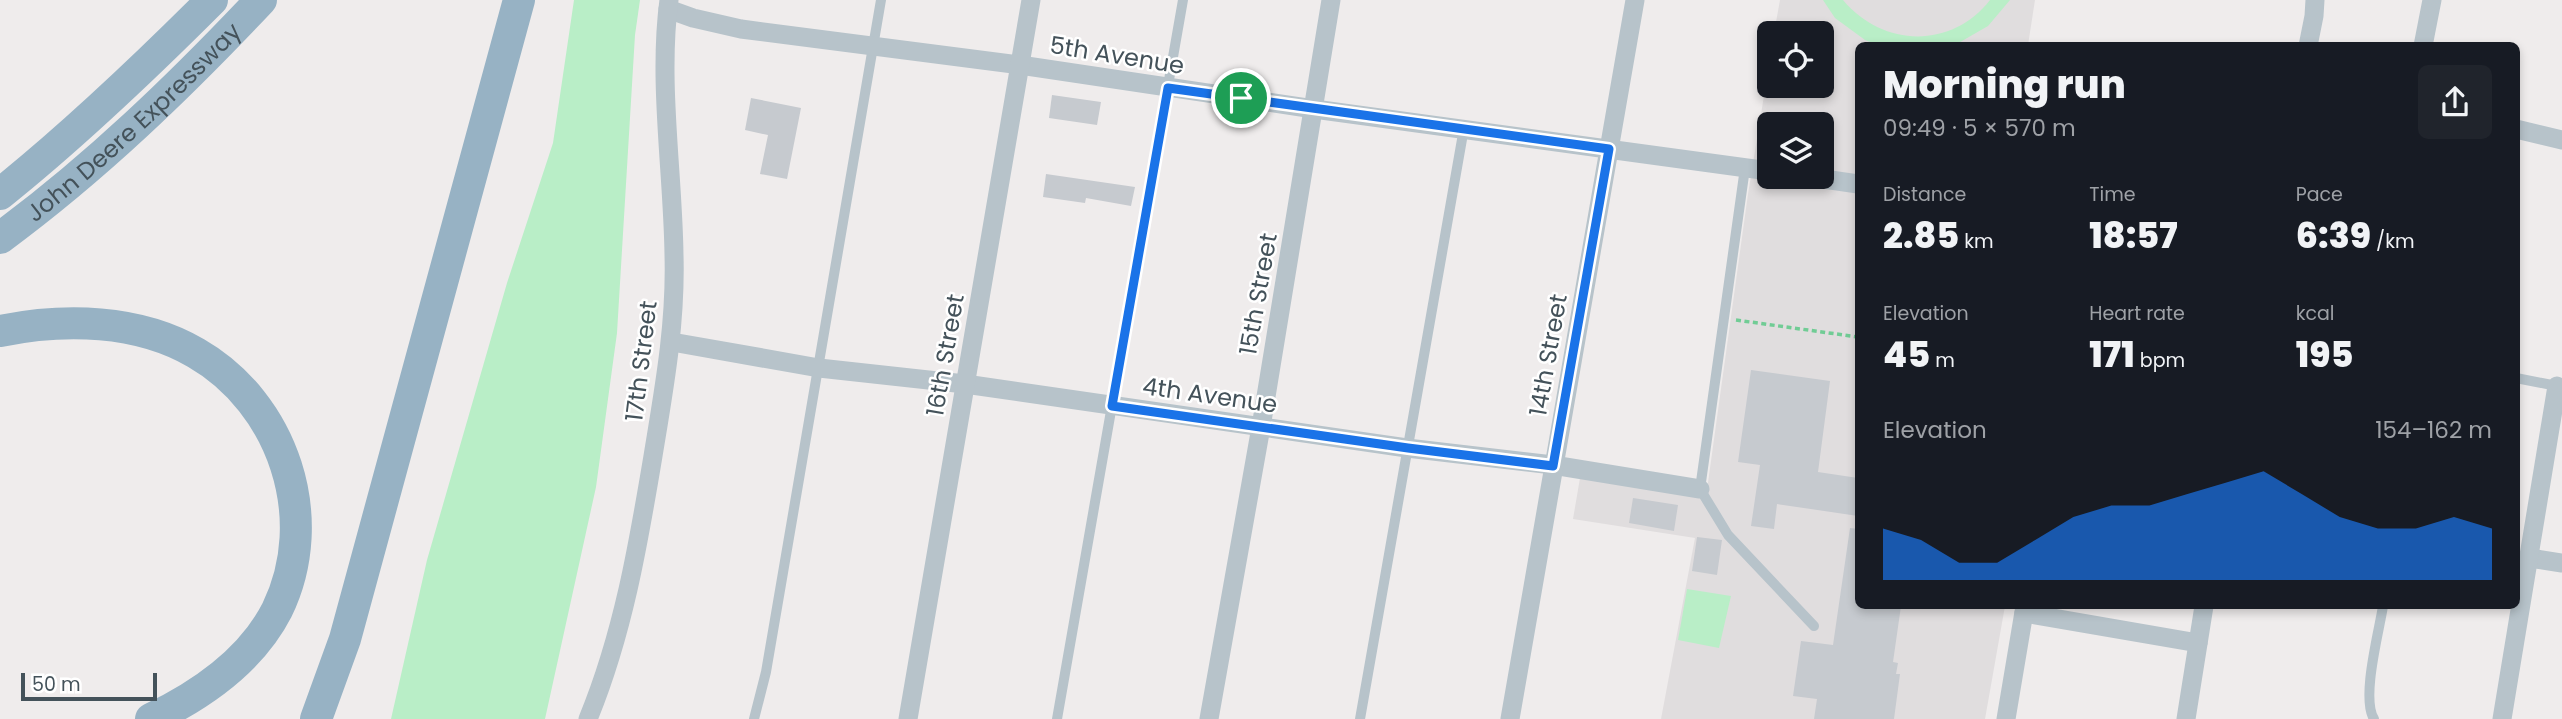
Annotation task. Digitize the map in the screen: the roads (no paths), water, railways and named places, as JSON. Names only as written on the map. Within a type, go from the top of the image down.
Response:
[{"type":"highway","name":"John Deere Expressway","points":[[0,194],[135,77],[212,0]]},
{"type":"highway","name":"John Deere Expressway","points":[[0,238],[144,118],[261,0]]},
{"type":"highway","points":[[316,719],[345,639],[519,0]]},
{"type":"highway","points":[[0,331],[56,323],[91,324],[145,332],[175,342],[216,366],[236,384],[268,424],[281,450],[293,495],[296,523],[292,562],[276,611],[260,635],[217,680],[181,705],[151,719]]},
{"type":"street","name":"16th Street","points":[[908,719],[1031,0]]},
{"type":"street","name":"15th Street","points":[[1209,719],[1261,427],[1331,0]]},
{"type":"street","name":"14th Street","points":[[1510,719],[1634,0]]},
{"type":"street","points":[[2309,42],[2315,0]]},
{"type":"street","points":[[2424,42],[2432,0]]},
{"type":"street","name":"5th Avenue","points":[[669,5],[693,18],[741,29],[1020,65],[1314,109],[1757,169]]},
{"type":"street","name":"17th Street","points":[[588,719],[615,647],[624,613],[639,542],[672,342],[674,257],[666,73],[669,5]]},
{"type":"street","points":[[2520,130],[2562,140]]},
{"type":"street","points":[[1834,180],[1855,184]]},
{"type":"street","name":"4th Avenue","points":[[672,342],[819,368],[965,384],[1700,489]]},
{"type":"street","points":[[2502,719],[2557,386]]},
{"type":"street","points":[[2529,558],[2562,564]]},
{"type":"street","points":[[2006,719],[2024,609],[2198,643]]},
{"type":"street","points":[[2186,719],[2204,609]]},
{"type":"lane","points":[[754,719],[766,672],[881,0]]},
{"type":"lane","points":[[1057,719],[1183,0]]},
{"type":"lane","points":[[1360,719],[1464,128]]},
{"type":"lane","points":[[1745,167],[1700,489],[1728,535],[1814,626]]},
{"type":"lane","points":[[2520,379],[2557,386]]},
{"type":"lane","points":[[2374,719],[2369,711],[2368,691],[2382,609]]}]
